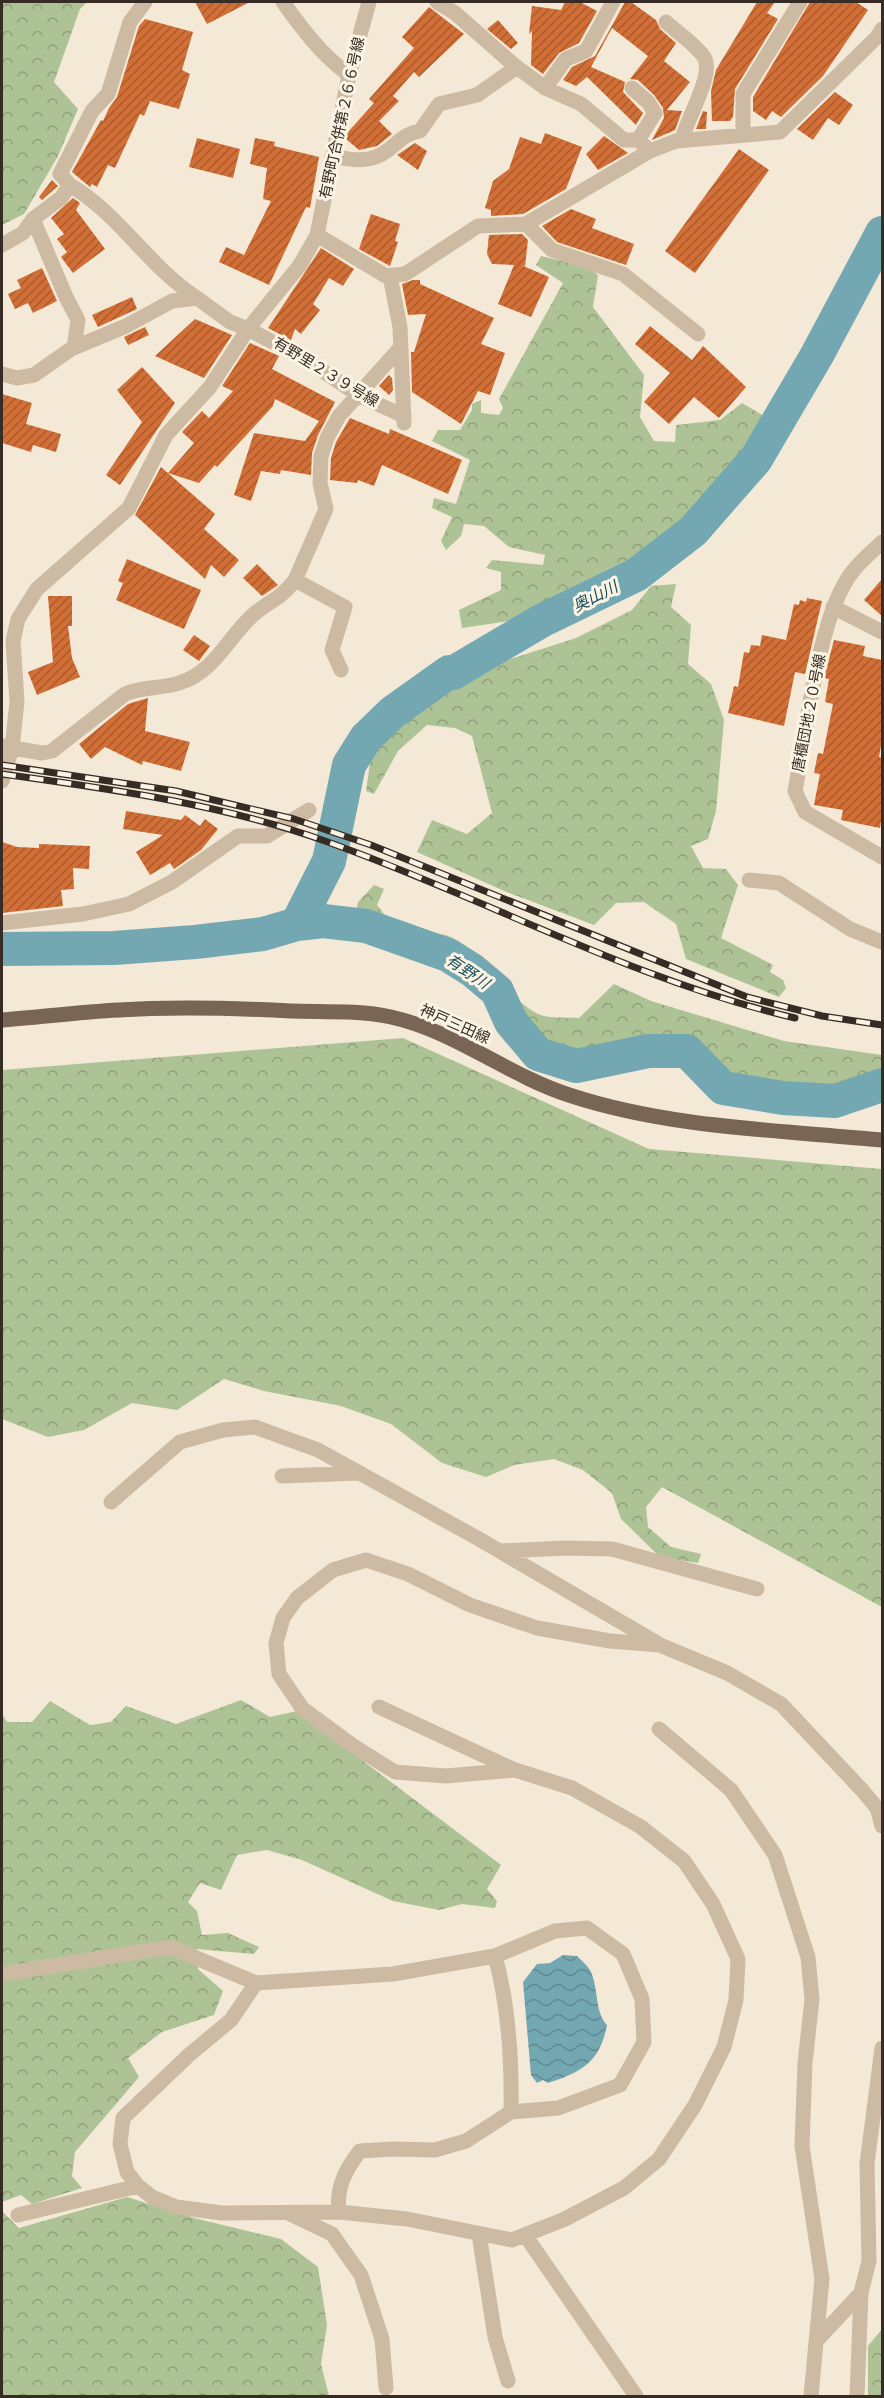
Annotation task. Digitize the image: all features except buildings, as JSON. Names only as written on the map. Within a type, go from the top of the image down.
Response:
[{"type":"main road","name":"神戸三田線","points":[[2,1020],[120,1010],[179,1009],[322,1012],[390,1017],[429,1029],[522,1076],[566,1094],[614,1109],[691,1121],[882,1140]]},
{"type":"street","points":[[2,245],[23,232],[33,219],[61,198],[70,185],[60,174],[92,111],[108,94],[130,22],[145,2]]},
{"type":"street","points":[[283,2],[300,27],[333,63],[349,75]]},
{"type":"street","name":"有野町合併第２６６号線","points":[[2,781],[17,702],[13,641],[18,619],[37,589],[129,508],[166,435],[210,387],[248,329],[300,265],[317,235],[349,75],[369,2]]},
{"type":"street","points":[[438,2],[488,39],[517,68],[545,88],[581,104],[624,140],[644,145],[780,132],[877,38],[882,29]]},
{"type":"street","points":[[545,88],[566,59],[586,51],[613,2]]},
{"type":"street","points":[[743,135],[743,94],[800,2]]},
{"type":"street","points":[[666,22],[705,58],[708,74],[685,124],[682,140]]},
{"type":"street","points":[[332,156],[353,161],[376,158],[407,133],[420,130],[440,104],[477,95],[517,68]]},
{"type":"street","points":[[317,235],[390,276],[405,274],[414,269],[478,226],[526,224],[644,145],[655,113],[648,102],[632,88]]},
{"type":"street","name":"有野里２３９号線","points":[[70,185],[85,194],[140,250],[197,298],[230,322],[305,359],[358,395],[404,420],[401,347]]},
{"type":"street","points":[[33,219],[78,320],[74,348]]},
{"type":"street","points":[[526,224],[552,250],[623,274],[698,334]]},
{"type":"street","points":[[7,747],[42,753],[52,751],[125,694],[138,688],[180,683],[210,666],[253,615],[284,595],[296,580],[326,509],[320,483],[321,456],[327,438],[339,416],[401,347],[400,327],[390,276]]},
{"type":"street","points":[[2,374],[17,378],[33,375],[74,348],[126,326],[172,301],[197,298]]},
{"type":"street","name":"唐櫃団地２０号線","points":[[882,542],[852,572],[833,607],[824,635],[795,791],[805,812],[882,857]]},
{"type":"street","points":[[296,580],[345,607],[332,650],[341,670]]},
{"type":"street","points":[[833,607],[882,632]]},
{"type":"street","points":[[2,923],[83,914],[129,904],[172,882],[238,836],[267,836],[309,810]]},
{"type":"street","points":[[749,880],[778,883],[850,929],[882,942]]},
{"type":"street","points":[[111,1502],[180,1442],[223,1430],[255,1427],[318,1450],[501,1551],[660,1645],[727,1673],[781,1704],[877,1808],[882,1826]]},
{"type":"street","points":[[282,1476],[361,1473]]},
{"type":"street","points":[[501,1551],[566,1548],[612,1549],[758,1589]]},
{"type":"street","points":[[515,1770],[446,1776],[395,1772],[302,1708],[279,1674],[276,1643],[283,1618],[297,1598],[333,1570],[366,1560],[408,1574],[470,1605],[537,1628],[610,1641],[660,1645]]},
{"type":"street","points":[[256,1983],[231,2020],[189,2055],[123,2118],[120,2144],[127,2172],[138,2186],[152,2197],[176,2206],[222,2213],[339,2212],[407,2219],[512,2240],[565,2219],[624,2188],[659,2159],[695,2105],[723,2047],[736,2000],[738,1959],[713,1904],[684,1861],[641,1827],[572,1788],[515,1770],[379,1707]]},
{"type":"street","points":[[659,1729],[731,1790],[775,1855],[808,1957],[812,1999],[805,2063],[802,2146],[822,2279],[812,2397]]},
{"type":"street","points":[[2,1974],[170,1947],[256,1983],[393,1974],[495,1956],[555,1931],[587,1928],[623,1954],[642,1999],[644,2042],[620,2085],[558,2108],[511,2112],[466,2141],[435,2150],[360,2151],[346,2169],[337,2196],[339,2212]]},
{"type":"street","points":[[495,1956],[501,1978],[512,2062],[511,2112]]},
{"type":"street","points":[[817,2340],[861,2293],[876,2261],[867,2164],[882,2048]]},
{"type":"street","points":[[18,2215],[138,2186]]},
{"type":"street","points":[[283,2211],[332,2234],[361,2275],[382,2339],[386,2388]]},
{"type":"street","points":[[479,2234],[495,2337],[508,2381]]},
{"type":"street","points":[[525,2235],[636,2397]]},
{"type":"street","points":[[857,2397],[861,2293]]},
{"type":"green space","points":[[2,2],[87,2],[80,9],[54,82],[78,109],[58,156],[24,214],[2,225]]},
{"type":"green space","points":[[541,256],[587,267],[598,275],[593,307],[644,375],[640,417],[654,441],[675,442],[676,425],[720,420],[742,403],[774,422],[773,443],[709,515],[650,565],[509,621],[462,628],[459,610],[501,590],[501,572],[486,568],[492,560],[543,565],[545,555],[509,547],[484,526],[464,524],[461,536],[446,550],[441,541],[452,517],[432,508],[434,498],[456,504],[470,460],[432,441],[438,430],[460,430],[472,410],[472,404],[481,400],[481,413],[499,415],[503,408],[499,399],[563,283],[536,265]]},
{"type":"green space","points":[[676,584],[671,607],[691,625],[688,664],[711,684],[724,720],[716,811],[708,839],[691,846],[703,868],[726,869],[738,885],[721,938],[773,965],[770,972],[783,980],[786,988],[779,997],[686,959],[676,924],[644,902],[616,903],[594,925],[504,891],[417,852],[432,820],[467,834],[492,813],[472,736],[455,728],[427,725],[398,751],[374,794],[366,791],[372,749],[418,698],[462,683],[498,663],[576,638],[632,610],[651,586]]},
{"type":"green space","points":[[374,885],[384,889],[377,905],[393,924],[410,931],[446,935],[453,938],[476,955],[515,997],[542,1016],[579,1018],[614,984],[651,1001],[784,1041],[882,1055],[882,1092],[852,1109],[831,1114],[732,1102],[685,1044],[649,1046],[555,1070],[519,1053],[503,1035],[488,1004],[446,969],[352,935],[358,902]]},
{"type":"green space","points":[[403,1038],[649,1149],[882,1169],[882,1607],[662,1487],[646,1507],[648,1527],[671,1547],[701,1554],[698,1563],[660,1557],[621,1519],[612,1493],[583,1470],[554,1459],[514,1465],[486,1477],[442,1463],[391,1424],[341,1406],[264,1391],[224,1379],[177,1410],[132,1403],[84,1430],[48,1437],[2,1419],[2,1070]]},
{"type":"green space","points":[[241,1700],[270,1717],[297,1711],[501,1865],[487,1889],[497,1901],[495,1908],[462,1904],[439,1910],[393,1901],[302,1860],[267,1850],[237,1855],[221,1890],[200,1883],[188,1902],[197,1911],[202,1935],[228,1933],[259,1947],[254,1954],[197,1949],[198,1969],[223,1991],[214,2015],[162,2032],[128,2058],[139,2077],[75,2152],[72,2176],[82,2188],[32,2204],[21,2195],[2,2202],[2,1714],[7,1722],[32,1722],[50,1701],[90,1725],[111,1722],[126,1706],[176,1724]]},
{"type":"green space","points":[[127,2197],[194,2218],[281,2239],[318,2267],[327,2325],[321,2364],[329,2396],[2,2396],[2,2211],[19,2228]]},
{"type":"green space","points":[[882,2329],[882,2396],[868,2396],[868,2346]]},
{"type":"water","points":[[563,1955],[577,1956],[590,1970],[600,2013],[607,2025],[600,2048],[588,2064],[560,2079],[548,2083],[543,2080],[537,2083],[531,2075],[523,1982],[537,1964],[550,1963]]},
{"type":"waterway","name":"奥山川","points":[[297,924],[329,861],[349,765],[366,738],[393,712],[449,672],[453,673],[541,621],[636,575],[693,531],[756,459],[817,355],[882,233]]},
{"type":"waterway","name":"有野川","points":[[2,949],[114,948],[195,942],[263,934],[297,924],[323,921],[366,926],[448,955],[472,970],[497,991],[511,1022],[538,1054],[576,1066],[648,1051],[687,1051],[723,1088],[783,1098],[835,1101],[882,1085]]},
{"type":"railway","points":[[2,765],[176,791],[294,819],[371,845],[747,997],[822,1016],[882,1025]]},
{"type":"railway","points":[[2,774],[165,799],[286,828],[384,863],[616,960],[734,1002],[795,1018]]}]
